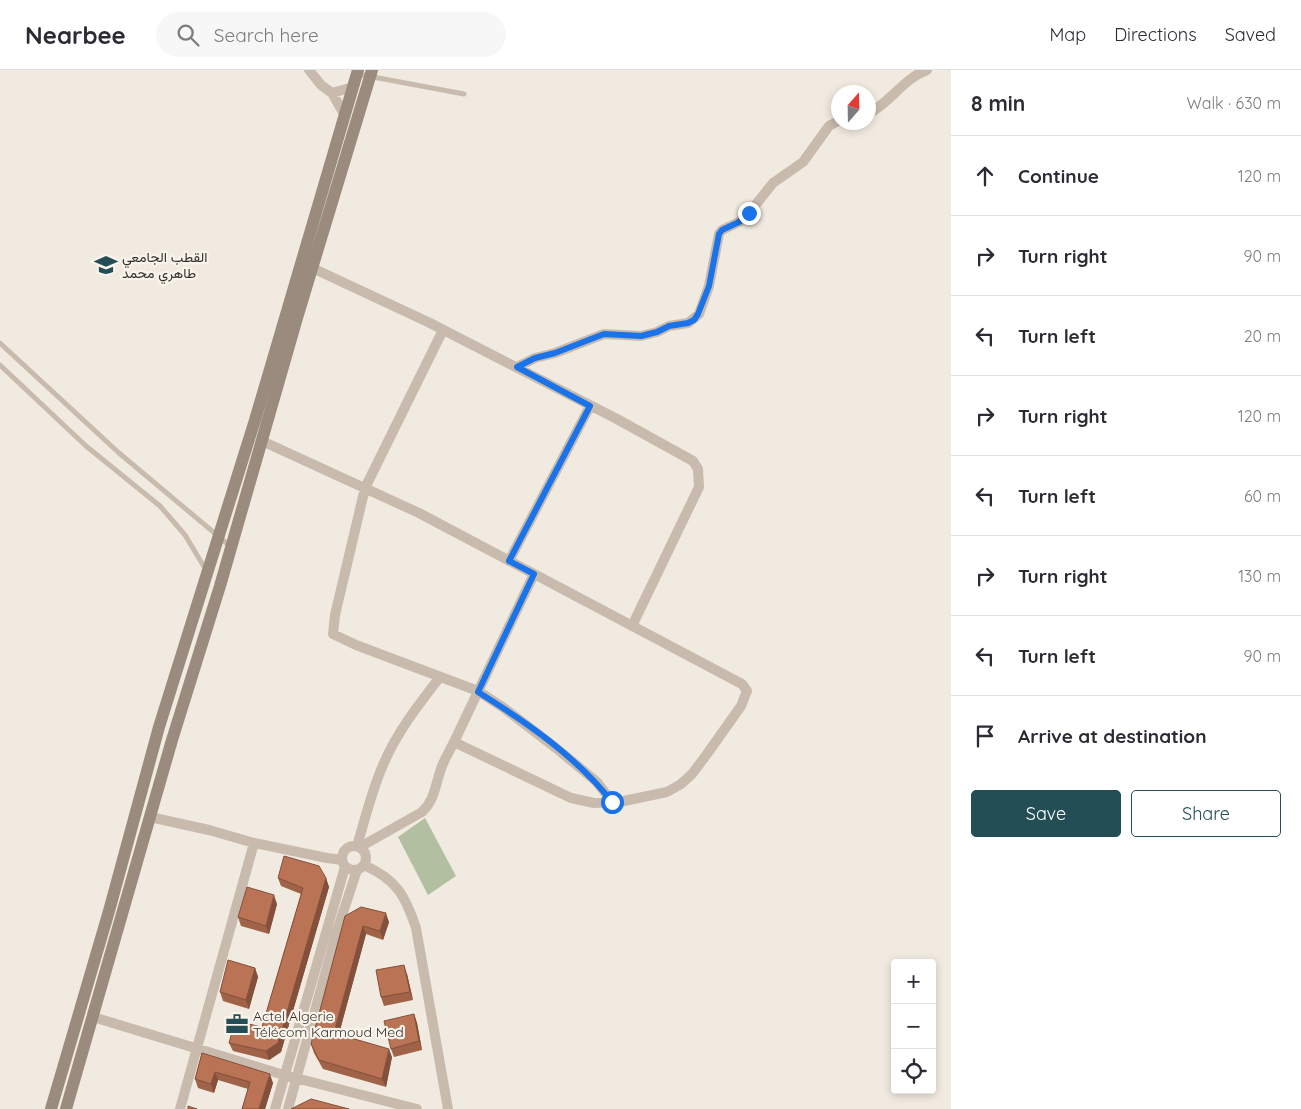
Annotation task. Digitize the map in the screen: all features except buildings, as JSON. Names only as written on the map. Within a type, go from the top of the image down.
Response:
[{"type":"main road","points":[[51,1109],[160,727],[258,411],[357,72]]},
{"type":"main road","points":[[66,1109],[150,817],[371,74]]},
{"type":"main road","points":[[109,911],[123,914]]},
{"type":"street","points":[[309,70],[332,93],[344,114]]},
{"type":"street","points":[[876,110],[912,78],[927,70]]},
{"type":"street","points":[[332,93],[353,87]]},
{"type":"street","points":[[517,367],[535,358],[555,353],[604,334],[641,336],[694,320],[709,286],[719,234],[722,230],[739,222],[749,213],[773,182],[803,162],[831,125]]},
{"type":"street","points":[[301,262],[378,297],[517,367],[693,461],[698,469],[699,487],[632,626]]},
{"type":"street","points":[[443,330],[365,488],[335,615],[333,634],[356,645],[478,692],[504,708],[556,748],[596,782],[612,802]]},
{"type":"street","points":[[509,561],[590,406]]},
{"type":"street","points":[[262,442],[419,513],[742,684],[747,691],[741,706],[707,754],[692,774],[681,784],[668,792],[612,802],[594,803],[571,798],[454,742]]},
{"type":"street","points":[[275,1109],[344,863],[342,856],[346,849],[358,847],[422,812],[428,806],[434,794],[442,766],[534,574]]},
{"type":"street","points":[[358,847],[376,782],[384,763],[404,726],[440,677]]},
{"type":"street","points":[[150,817],[254,843],[326,858],[344,863],[353,870],[361,868],[378,872],[393,882],[402,892],[416,928],[448,1109]]},
{"type":"street","points":[[180,1109],[254,843]]},
{"type":"street","points":[[288,1109],[336,934],[366,857],[366,853],[358,847]]},
{"type":"street","points":[[93,1017],[284,1075],[418,1109]]},
{"type":"lane","points":[[357,72],[464,94]]},
{"type":"lane","points":[[0,343],[111,447],[230,546]]},
{"type":"lane","points":[[0,365],[86,446],[160,506],[185,535],[207,573]]},
{"type":"green space","points":[[425,818],[456,876],[428,895],[398,837]]},
{"type":"place","name":"القطب الجامعي طاهري محمد","points":[[106,265]]},
{"type":"place","name":"Actel Algerie Télécom Karmoud Med","points":[[237,1024]]},
{"type":"route","points":[[612,802],[596,782],[556,748],[504,708],[478,692],[534,574],[509,561],[590,406],[517,367],[535,358],[555,353],[604,334],[648,335],[669,326],[688,323],[694,320],[709,286],[719,234],[728,226],[739,222],[749,213]]}]
